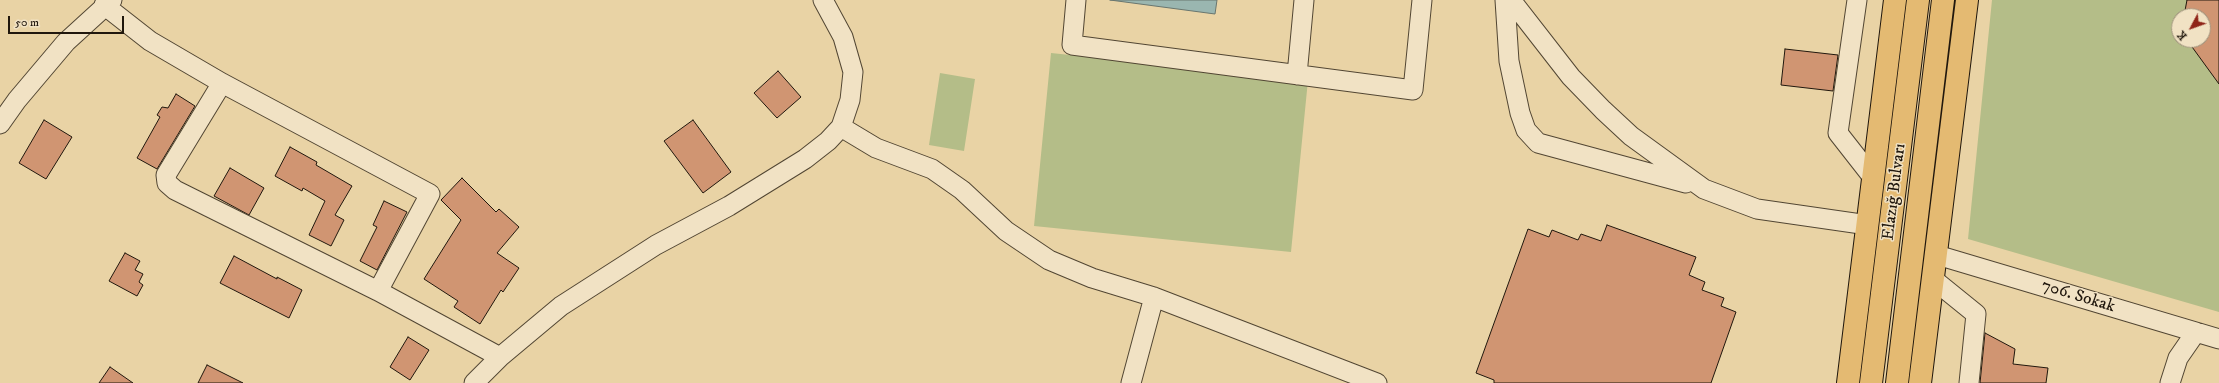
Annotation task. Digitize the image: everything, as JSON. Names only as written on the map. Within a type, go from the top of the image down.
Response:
[{"type":"highway","points":[[1848,383],[1895,0]]},
{"type":"highway","name":"Elazığ Bulvarı","points":[[1871,383],[1918,0]]},
{"type":"highway","name":"Elazığ Bulvarı","points":[[1897,383],[1943,0]]},
{"type":"highway","points":[[1920,383],[1934,280],[1967,0]]},
{"type":"street","points":[[474,383],[500,356],[561,306],[656,245],[729,206],[805,159],[828,141],[841,127],[850,100],[853,72],[843,37],[823,0]]},
{"type":"street","points":[[1076,0],[1072,45],[1413,90],[1422,0]]},
{"type":"street","points":[[1296,75],[1304,0]]},
{"type":"street","points":[[1505,0],[1509,61],[1520,113],[1526,130],[1538,143],[1635,168],[1704,189],[1757,210],[1868,225]]},
{"type":"street","points":[[1511,0],[1571,77],[1602,110],[1631,136],[1668,165],[1704,189]]},
{"type":"street","points":[[1856,0],[1838,133],[1874,179]]},
{"type":"street","points":[[0,124],[17,100],[66,42],[108,3],[150,41],[222,83],[430,194],[378,292]]},
{"type":"street","points":[[222,83],[166,175],[167,183],[175,190],[378,292],[500,356]]},
{"type":"street","points":[[841,127],[876,148],[932,169],[962,190],[1006,231],[1049,260],[1092,278],[1154,297],[1377,383]]},
{"type":"street","name":"706. Sokak","points":[[1937,255],[2219,339]]},
{"type":"street","points":[[1934,280],[1976,314],[1969,383]]},
{"type":"street","points":[[1131,383],[1154,297]]},
{"type":"street","points":[[2170,383],[2178,358],[2196,332]]},
{"type":"green space","points":[[1992,0],[2219,0],[2219,312],[1968,239]]},
{"type":"green space","points":[[1051,53],[1308,80],[1291,252],[1034,226]]},
{"type":"green space","points":[[940,73],[975,79],[964,151],[929,145]]},
{"type":"water","points":[[1110,0],[1217,0],[1215,14]]},
{"type":"building","points":[[2187,0],[2219,0],[2219,84],[2193,48],[2211,48],[2211,8],[2186,8]]},
{"type":"building","points":[[1785,49],[1838,55],[1833,91],[1781,85]]},
{"type":"building","points":[[778,71],[801,97],[777,118],[754,93]]},
{"type":"building","points":[[176,94],[195,106],[157,169],[137,158],[160,117],[157,115],[162,107],[168,108]]},
{"type":"building","points":[[44,120],[72,137],[46,179],[19,163]]},
{"type":"building","points":[[693,120],[731,172],[703,193],[664,141]]},
{"type":"building","points":[[290,147],[317,162],[316,165],[352,186],[335,215],[344,220],[331,246],[309,235],[325,201],[303,188],[302,191],[275,176]]},
{"type":"building","points":[[230,168],[264,188],[249,215],[214,196]]},
{"type":"building","points":[[462,178],[496,212],[499,209],[519,227],[497,253],[519,268],[503,292],[501,290],[480,324],[454,307],[458,301],[424,279],[461,220],[441,200]]},
{"type":"building","points":[[384,201],[407,212],[377,270],[360,261],[377,227],[373,225]]},
{"type":"building","points":[[1607,225],[1696,257],[1689,275],[1705,282],[1702,290],[1724,298],[1721,306],[1736,312],[1711,383],[1494,383],[1494,380],[1476,373],[1528,229],[1549,237],[1552,230],[1578,240],[1581,234],[1601,241]]},
{"type":"building","points":[[125,253],[140,261],[135,270],[143,274],[139,282],[143,285],[137,296],[109,281]]},
{"type":"building","points":[[234,256],[277,279],[277,277],[302,290],[289,318],[220,283]]},
{"type":"building","points":[[1985,333],[2015,349],[2013,364],[2048,368],[2046,383],[1980,383]]},
{"type":"building","points":[[408,337],[429,350],[410,380],[390,367]]},
{"type":"building","points":[[207,365],[243,383],[198,383]]},
{"type":"building","points":[[110,367],[133,383],[99,383]]}]
